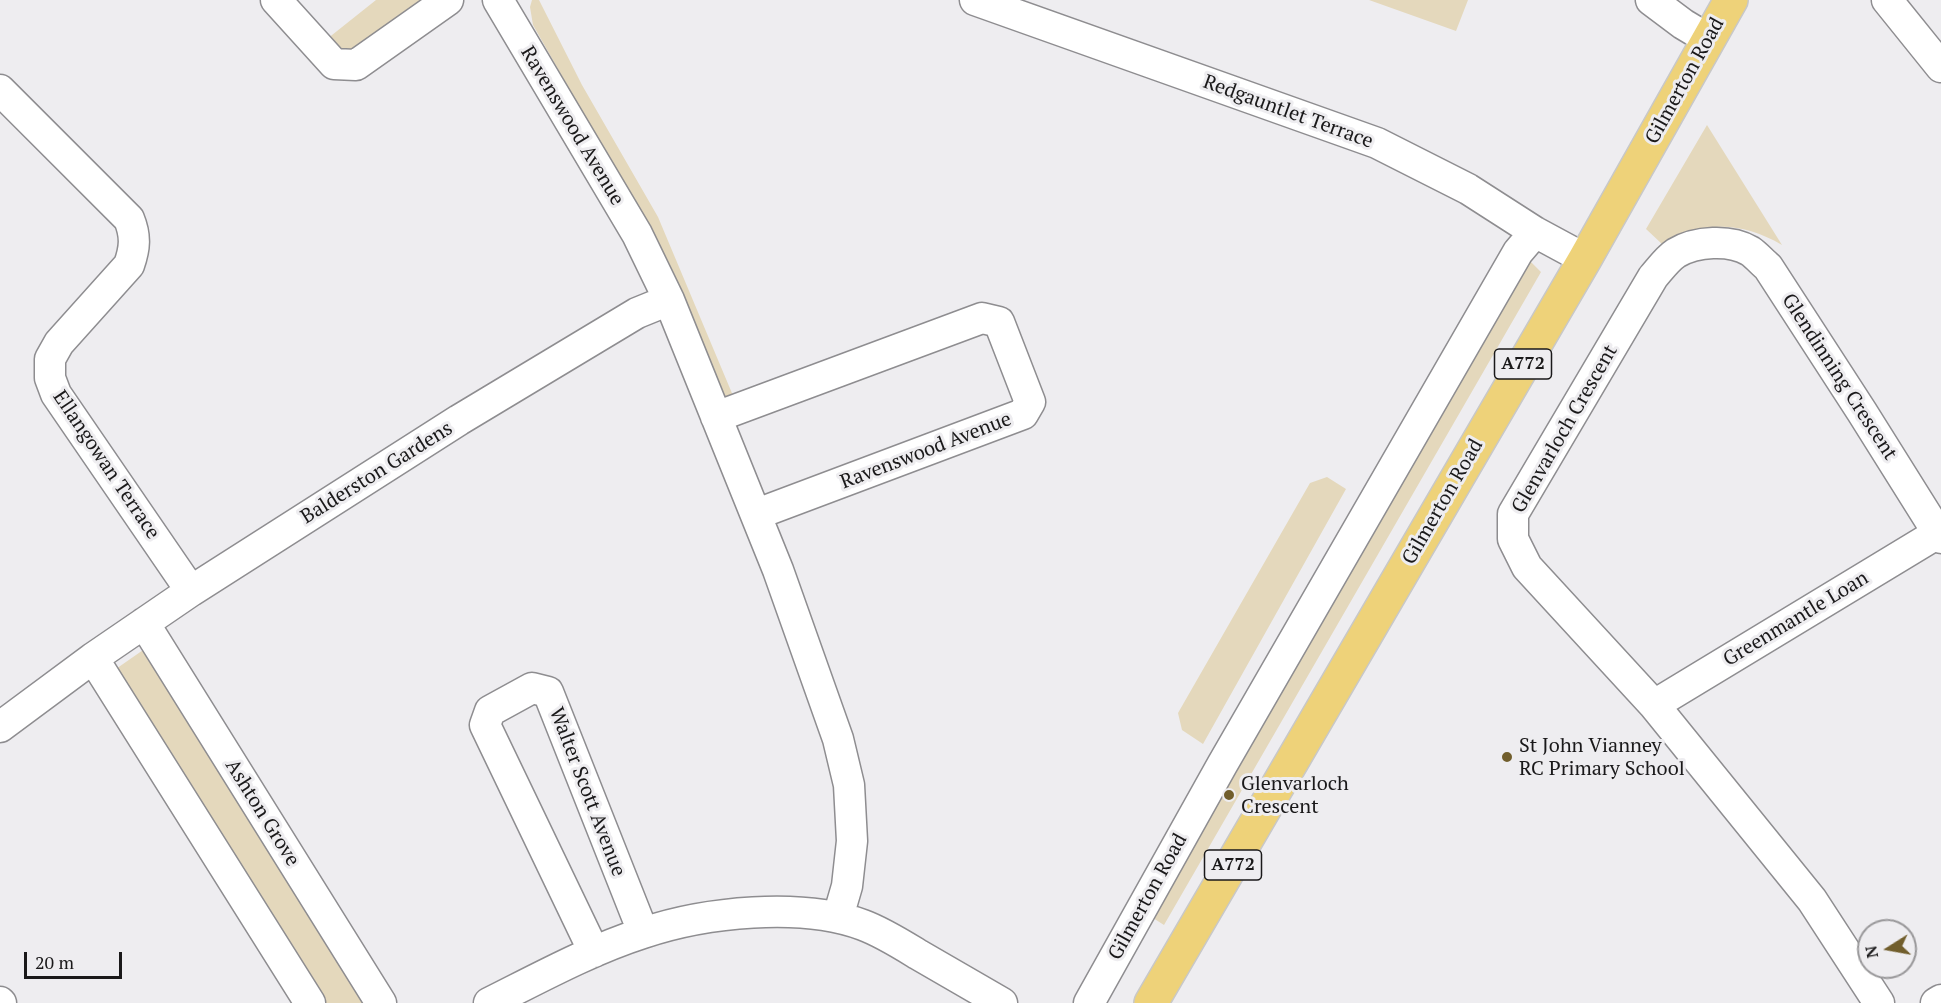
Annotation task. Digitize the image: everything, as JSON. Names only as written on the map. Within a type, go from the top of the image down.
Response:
[{"type":"main road","name":"Gilmerton Road","points":[[1151,1003],[1585,259],[1731,0]]},
{"type":"street","points":[[276,0],[334,64],[356,65],[448,0]]},
{"type":"street","name":"Ravenswood Avenue","points":[[498,0],[637,234],[669,300],[757,514],[838,739],[849,785],[852,841],[847,886],[838,916]]},
{"type":"street","name":"Redgauntlet Terrace","points":[[975,0],[1377,143],[1468,189],[1535,232],[1585,259]]},
{"type":"street","points":[[1651,0],[1708,39]]},
{"type":"street","points":[[1887,0],[1941,67]]},
{"type":"street","name":"Ellangowan Terrace","points":[[0,90],[129,219],[134,233],[134,250],[129,265],[59,343],[50,359],[50,378],[56,394],[191,591]]},
{"type":"street","name":"Gilmerton Road","points":[[1089,1003],[1228,755],[1518,252],[1535,232]]},
{"type":"street","name":"Glendinning Crescent","points":[[1715,243],[1732,244],[1750,251],[1768,267],[1940,536]]},
{"type":"street","name":"Glenvarloch Crescent","points":[[1715,243],[1692,247],[1676,253],[1653,277],[1513,514],[1513,539],[1527,567],[1654,705],[1812,900],[1879,1003]]},
{"type":"street","name":"Balderston Gardens","points":[[0,727],[93,658],[191,591],[469,414],[637,313],[669,300]]},
{"type":"street","name":"Ravenswood Avenue","points":[[716,417],[982,318],[999,322],[1030,402],[1023,414],[757,514]]},
{"type":"street","name":"Greenmantle Loan","points":[[1654,705],[1940,536]]},
{"type":"street","name":"Ashton Grove","points":[[144,624],[381,1003]]},
{"type":"street","points":[[93,658],[310,1003]]},
{"type":"street","name":"Walter Scott Avenue","points":[[594,952],[485,725],[490,711],[532,688],[548,692],[643,932]]},
{"type":"street","points":[[489,1003],[594,952],[643,932],[727,915],[775,911],[838,916],[865,926],[895,940],[1002,1003]]},
{"type":"street","points":[[1936,1003],[1941,1000]]},
{"type":"shaded area","points":[[376,0],[431,0],[357,55],[342,55],[327,39]]},
{"type":"shaded area","points":[[532,0],[539,0],[582,85],[658,217],[734,398],[721,404],[647,226],[533,25],[530,7]]},
{"type":"shaded area","points":[[1369,0],[1468,0],[1456,31]]},
{"type":"shaded area","points":[[1707,125],[1782,245],[1752,231],[1722,227],[1693,231],[1662,244],[1646,229]]},
{"type":"shaded area","points":[[1529,260],[1541,272],[1164,925],[1153,918]]},
{"type":"shaded area","points":[[1327,477],[1346,489],[1203,744],[1182,730],[1178,713],[1310,483]]},
{"type":"shaded area","points":[[146,648],[366,1003],[323,1003],[113,671]]},
{"type":"place","name":"St John Vianney RC Primary School","points":[[1507,757]]},
{"type":"place","name":"Glenvarloch Crescent","points":[[1229,795]]}]
